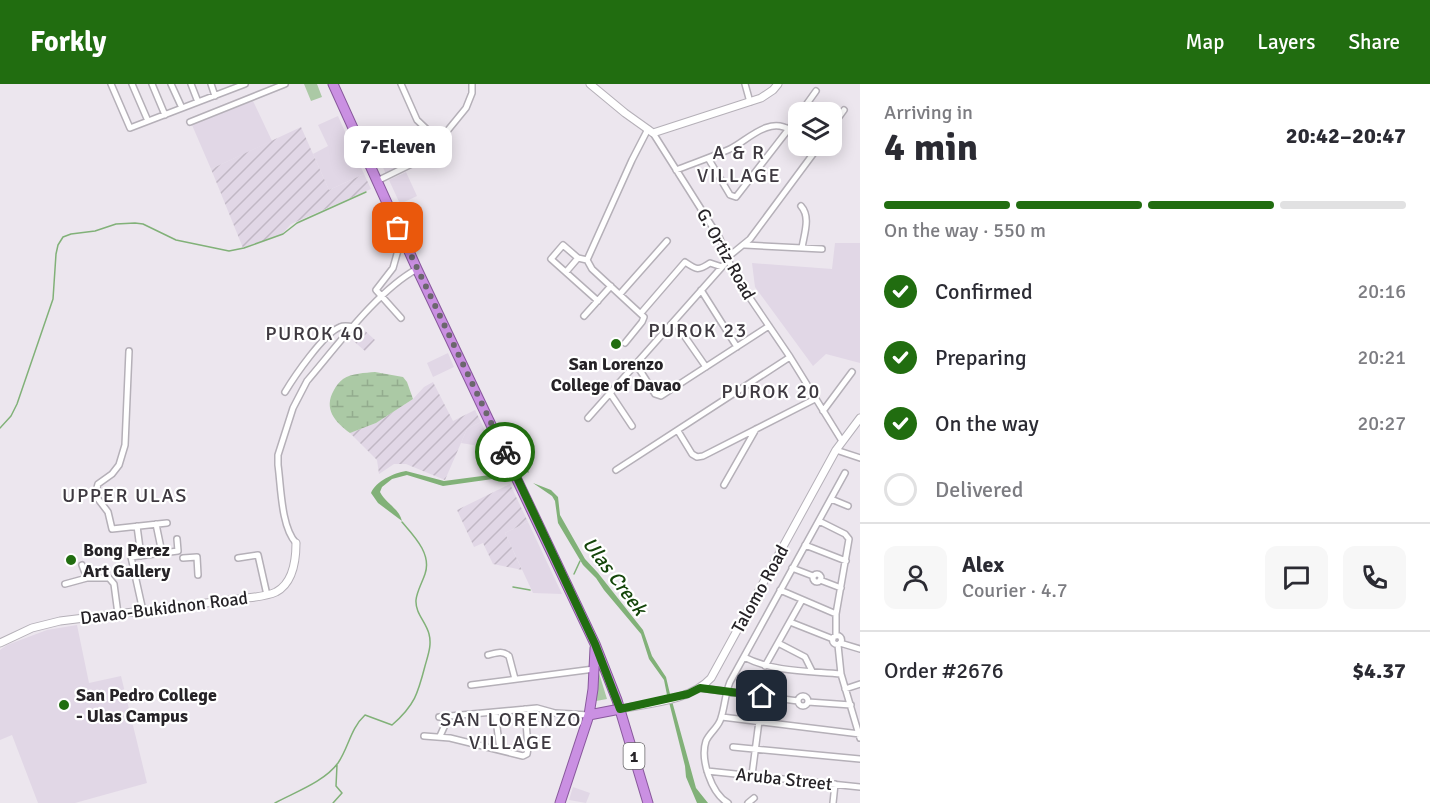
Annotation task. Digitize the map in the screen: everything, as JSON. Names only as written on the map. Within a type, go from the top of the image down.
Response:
[{"type":"highway","name":"1","points":[[333,84],[417,269],[595,644],[620,709],[648,803]]},
{"type":"highway","points":[[560,803],[589,715],[595,644]]},
{"type":"highway","points":[[589,715],[620,709]]},
{"type":"street","points":[[111,84],[130,128],[215,96],[231,86],[245,84]]},
{"type":"street","points":[[132,84],[148,121]]},
{"type":"street","points":[[152,84],[165,115]]},
{"type":"street","points":[[171,84],[182,108]]},
{"type":"street","points":[[191,84],[198,102]]},
{"type":"street","points":[[211,84],[215,96]]},
{"type":"street","points":[[190,122],[285,84]]},
{"type":"street","points":[[401,84],[417,120],[440,141]]},
{"type":"street","points":[[377,181],[422,160],[440,141],[469,103],[472,84]]},
{"type":"street","name":"G. Ortiz Road","points":[[590,84],[651,131],[720,239],[735,276],[790,357],[842,441]]},
{"type":"street","points":[[745,84],[750,102]]},
{"type":"street","points":[[586,260],[632,160],[651,131],[750,102],[768,94],[778,84]]},
{"type":"street","points":[[808,102],[816,91]]},
{"type":"street","points":[[676,170],[731,149],[761,130],[778,126],[788,128]]},
{"type":"street","points":[[708,158],[730,195],[736,197],[788,132]]},
{"type":"street","points":[[588,418],[728,258],[744,245],[811,156]]},
{"type":"street","points":[[801,207],[805,210],[807,217],[802,248]]},
{"type":"street","points":[[393,268],[402,236]]},
{"type":"street","points":[[620,294],[667,241]]},
{"type":"street","points":[[598,301],[551,259],[563,245],[578,258],[586,260],[590,267],[644,317],[625,343]]},
{"type":"street","points":[[744,245],[822,249]]},
{"type":"street","points":[[401,318],[376,290],[401,260],[411,255]]},
{"type":"street","points":[[566,273],[578,258]]},
{"type":"street","points":[[641,313],[685,262],[698,269],[710,263],[722,267]]},
{"type":"street","points":[[296,543],[286,523],[278,465],[297,396],[307,381],[382,296],[398,280],[417,269]]},
{"type":"street","points":[[585,316],[611,286]]},
{"type":"street","points":[[701,290],[737,347]]},
{"type":"street","points":[[674,321],[706,367]]},
{"type":"street","points":[[285,393],[296,373],[330,334],[343,326],[354,327]]},
{"type":"street","points":[[636,364],[655,394],[663,395],[769,326]]},
{"type":"street","points":[[129,351],[125,445],[119,465],[112,474],[98,484],[95,495],[108,512],[112,529],[167,523]]},
{"type":"street","points":[[616,470],[790,357]]},
{"type":"street","points":[[823,411],[852,372]]},
{"type":"street","points":[[610,393],[632,426]]},
{"type":"street","points":[[678,431],[692,454],[700,457],[814,399]]},
{"type":"street","name":"Talomo Road","points":[[700,688],[716,670],[836,450],[860,418]]},
{"type":"street","points":[[724,485],[756,429]]},
{"type":"street","points":[[836,450],[860,458]]},
{"type":"street","points":[[728,803],[711,784],[707,771],[706,741],[722,717],[726,692],[744,657],[845,473]]},
{"type":"street","points":[[831,499],[848,506]]},
{"type":"street","points":[[819,521],[848,536],[834,643],[860,649]]},
{"type":"street","points":[[156,524],[162,553]]},
{"type":"street","points":[[137,526],[141,556]]},
{"type":"street","points":[[143,611],[131,557],[178,551],[177,539]]},
{"type":"street","name":"Davao-Bukidnon Road","points":[[0,643],[22,632],[49,623],[276,592],[289,578],[295,561],[296,543]]},
{"type":"street","points":[[805,545],[846,561]]},
{"type":"street","points":[[238,558],[258,555],[267,595]]},
{"type":"street","points":[[183,558],[197,557],[198,575]]},
{"type":"street","points":[[82,565],[87,578]]},
{"type":"street","points":[[792,568],[813,576],[814,581],[820,580],[841,588]]},
{"type":"street","points":[[65,584],[87,578],[104,577],[112,580],[118,614]]},
{"type":"street","points":[[780,590],[836,614]]},
{"type":"street","points":[[765,666],[802,600]]},
{"type":"street","points":[[790,622],[835,637]]},
{"type":"street","points":[[778,643],[805,657],[812,671]]},
{"type":"street","points":[[722,717],[860,735],[841,674],[839,644]]},
{"type":"street","points":[[488,655],[498,652],[506,653],[509,656],[515,679]]},
{"type":"street","points":[[744,657],[765,666],[841,674]]},
{"type":"street","points":[[471,685],[594,669]]},
{"type":"street","points":[[845,689],[860,684]]},
{"type":"street","points":[[620,709],[688,694],[700,688],[798,701],[802,705],[808,702],[860,710]]},
{"type":"street","points":[[439,717],[541,708],[555,712],[589,715]]},
{"type":"street","points":[[424,736],[440,736],[520,756],[527,754],[525,709]]},
{"type":"street","points":[[495,712],[500,750]]},
{"type":"street","points":[[440,736],[448,716]]},
{"type":"street","points":[[752,776],[759,721]]},
{"type":"street","points":[[733,747],[860,759]]},
{"type":"street","name":"Aruba Street","points":[[707,771],[860,787]]},
{"type":"street","points":[[833,803],[835,784]]},
{"type":"street","points":[[748,803],[754,798]]},
{"type":"shaded area","points":[[253,101],[272,141],[211,169],[192,125]]},
{"type":"shaded area","points":[[338,116],[364,174],[329,190],[313,154],[328,146],[318,125]]},
{"type":"shaded area","points":[[301,127],[329,190],[364,174],[371,189],[291,224],[282,234],[243,248],[211,169]]},
{"type":"shaded area","points":[[393,145],[403,166],[386,174],[376,153]]},
{"type":"shaded area","points":[[406,172],[417,196],[400,204],[389,180]]},
{"type":"shaded area","points":[[835,243],[860,243],[860,363],[826,354],[813,366],[755,287],[752,263],[832,269]]},
{"type":"shaded area","points":[[361,327],[375,340],[365,351],[350,338]]},
{"type":"shaded area","points":[[448,353],[454,367],[433,377],[427,363]]},
{"type":"shaded area","points":[[433,382],[453,421],[475,410],[481,422],[467,429],[445,480],[406,464],[394,464],[379,474],[377,460],[350,433],[376,423],[413,399],[424,387]]},
{"type":"shaded area","points":[[481,422],[492,446],[484,450],[479,446],[461,443],[467,429]]},
{"type":"shaded area","points":[[406,471],[444,481],[505,473],[507,477],[443,486],[407,475],[392,479],[382,487],[380,492],[402,521],[378,503],[371,493],[386,478]]},
{"type":"shaded area","points":[[533,483],[551,490],[558,497],[560,515],[585,559],[643,630],[652,656],[666,677],[670,694],[667,695],[664,680],[649,659],[641,634],[583,565],[558,523],[555,501],[552,496]]},
{"type":"shaded area","points":[[510,484],[528,522],[505,533],[522,570],[493,564],[483,543],[474,547],[457,510]]},
{"type":"shaded area","points":[[528,522],[562,594],[533,593],[505,533]]},
{"type":"shaded area","name":"San Pedro College - Ulas Campus","points":[[77,625],[89,683],[121,676],[147,783],[75,803],[38,803],[12,735],[0,740],[0,650],[7,645],[47,630]]},
{"type":"shaded area","points":[[672,701],[696,788],[708,803],[697,803],[686,777],[669,702]]},
{"type":"shaded area","points":[[573,787],[590,793],[586,803],[569,800]]},
{"type":"green space","points":[[304,84],[317,84],[322,97],[311,101]]},
{"type":"green space","points":[[375,372],[403,377],[413,399],[376,423],[350,433],[335,420],[330,409],[331,397],[343,379],[354,374]]},
{"type":"green space","points":[[599,673],[607,699],[596,701]]},
{"type":"waterway","points":[[0,428],[11,416],[17,404],[53,299],[56,254],[63,237],[116,224],[135,223],[143,224],[176,240],[229,251],[283,234],[297,223],[366,192]]},
{"type":"waterway","name":"Ulas Creek","points":[[523,467],[526,467],[528,472]]},
{"type":"waterway","name":"Ulas Creek","points":[[275,803],[309,786],[332,770],[342,757],[356,726],[365,715],[392,725],[406,711],[414,698],[430,646],[426,625],[416,605],[417,593],[427,567],[421,546],[402,522]]},
{"type":"waterway","points":[[574,574],[580,561]]},
{"type":"waterway","points":[[513,587],[530,590]]},
{"type":"waterway","points":[[333,803],[342,793],[336,786],[337,765]]},
{"type":"way so far","points":[[398,228],[505,452]]},
{"type":"place","name":"7-Eleven","points":[[398,228]]},
{"type":"place","name":"San Lorenzo College of Davao","points":[[616,344]]},
{"type":"place","name":"Bong Perez Art Gallery","points":[[71,560]]},
{"type":"place","name":"San Pedro College - Ulas Campus","points":[[64,705]]},
{"type":"district","name":"A & R VILLAGE","points":[[739,164]]},
{"type":"district","name":"PUROK 23","points":[[698,330]]},
{"type":"district","name":"PUROK 40","points":[[315,333]]},
{"type":"district","name":"PUROK 20","points":[[771,391]]},
{"type":"district","name":"UPPER ULAS","points":[[125,495]]},
{"type":"district","name":"SAN LORENZO VILLAGE","points":[[511,730]]},
{"type":"route","points":[[505,452],[595,644],[620,709],[688,694],[700,688],[762,696]]}]
